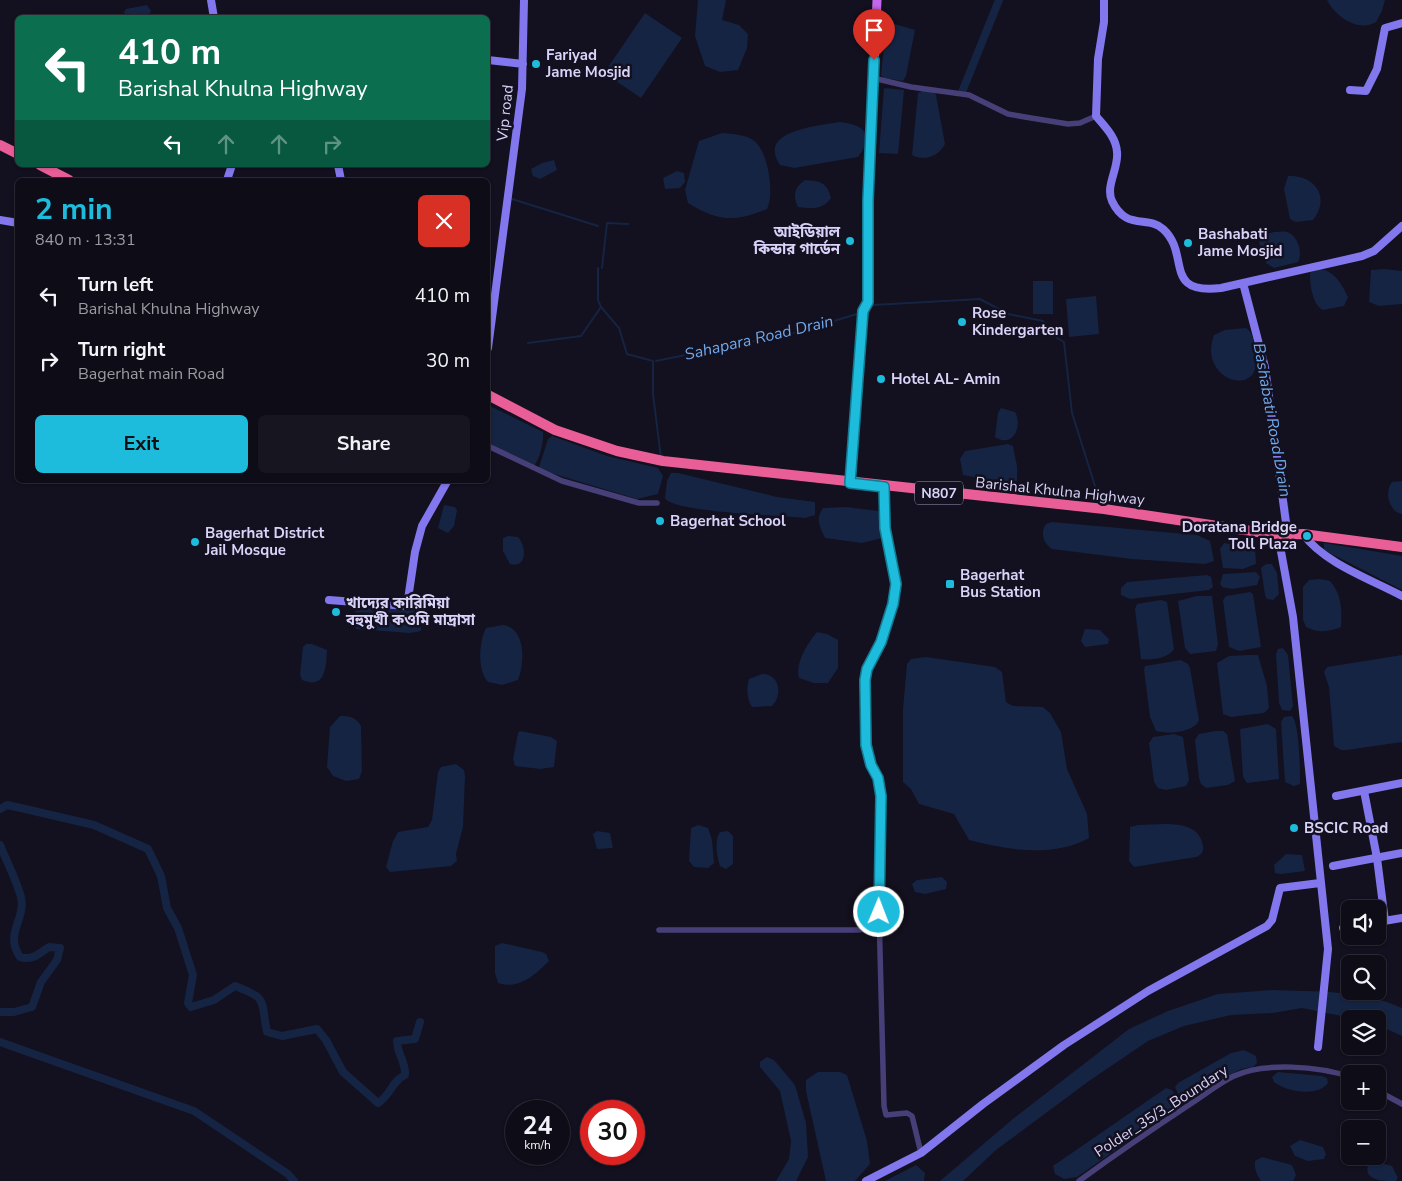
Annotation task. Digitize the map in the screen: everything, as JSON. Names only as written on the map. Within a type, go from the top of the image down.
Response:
[{"type":"highway","points":[[0,145],[15,152]]},
{"type":"highway","points":[[44,167],[65,178]]},
{"type":"highway","name":"Barishal Khulna Highway","points":[[490,396],[556,430],[617,451],[686,465],[1104,510],[1278,535],[1303,534],[1402,547]]},
{"type":"main road","points":[[850,483],[863,311],[868,302],[868,200],[877,0]]},
{"type":"street","points":[[211,0],[214,15]]},
{"type":"street","name":"Vip road","points":[[490,334],[522,89],[524,0]]},
{"type":"street","points":[[1104,0],[1104,22],[1098,59],[1096,116],[1112,136],[1118,152],[1110,189],[1112,199],[1119,212],[1133,221],[1161,227],[1170,235],[1184,280],[1192,288],[1204,290],[1243,283],[1362,256],[1374,251],[1401,230]]},
{"type":"street","points":[[1350,90],[1366,91],[1377,69],[1385,28],[1402,23]]},
{"type":"street","points":[[490,60],[523,64]]},
{"type":"street","points":[[873,78],[969,94],[1008,114],[1025,117],[1068,124],[1080,123],[1096,116]]},
{"type":"street","points":[[0,220],[15,222]]},
{"type":"street","points":[[1243,283],[1265,367],[1286,523]]},
{"type":"street","points":[[490,447],[562,481],[639,503],[658,503]]},
{"type":"street","points":[[329,600],[407,606],[415,552],[422,526],[446,483]]},
{"type":"street","points":[[884,487],[885,528],[896,584],[893,604],[881,642],[867,669],[865,680],[866,745],[871,765],[878,778],[881,796],[880,927],[885,1112],[888,1115],[905,1113],[911,1115],[921,1153]]},
{"type":"street","points":[[1303,534],[1311,545],[1326,556],[1402,596]]},
{"type":"street","points":[[1278,535],[1293,617],[1328,949],[1323,1018],[1318,1047]]},
{"type":"street","points":[[1336,796],[1402,783]]},
{"type":"street","points":[[1364,791],[1377,858],[1380,900]]},
{"type":"street","points":[[1333,866],[1402,853]]},
{"type":"street","points":[[866,1181],[921,1153],[983,1104],[1071,1040],[1148,991],[1267,926],[1272,920],[1280,888],[1320,883]]},
{"type":"street","points":[[1386,921],[1402,918]]},
{"type":"street","points":[[659,930],[858,930],[880,927]]},
{"type":"street","name":"Polder_35/3_Boundary","points":[[1079,1181],[1153,1128],[1234,1076],[1276,1068],[1310,1068],[1330,1070],[1341,1074]]},
{"type":"street","points":[[1386,1095],[1402,1104]]},
{"type":"water","points":[[698,0],[726,0],[722,20],[739,25],[748,34],[747,48],[738,70],[720,72],[705,66],[695,36]]},
{"type":"water","points":[[1327,0],[1385,0],[1376,22],[1362,25],[1355,24],[1341,17]]},
{"type":"water","points":[[147,5],[151,11],[149,15],[125,15],[124,12],[126,9]]},
{"type":"water","points":[[645,13],[682,38],[641,98],[604,73]]},
{"type":"water","points":[[891,23],[915,30],[906,76],[903,81],[884,78],[881,75],[886,27]]},
{"type":"water","points":[[884,88],[904,90],[898,154],[879,153]]},
{"type":"water","points":[[926,89],[933,91],[936,95],[945,144],[935,155],[921,158],[912,155],[918,93]]},
{"type":"water","points":[[839,122],[855,125],[864,132],[866,142],[858,157],[794,168],[780,165],[775,153],[776,144],[783,137],[805,128]]},
{"type":"water","points":[[722,133],[738,135],[753,140],[763,152],[770,183],[767,209],[745,216],[727,218],[709,214],[688,203],[685,190],[699,141]]},
{"type":"water","points":[[554,160],[557,170],[540,179],[533,176],[531,169],[542,163]]},
{"type":"water","points":[[677,171],[684,173],[685,182],[680,188],[665,189],[663,178]]},
{"type":"water","points":[[1288,176],[1306,179],[1313,183],[1317,189],[1320,203],[1313,220],[1296,222],[1290,219],[1284,189]]},
{"type":"water","points":[[805,180],[822,183],[831,198],[828,202],[816,208],[798,207],[795,195],[799,185]]},
{"type":"water","points":[[1274,232],[1287,232],[1297,240],[1300,249],[1298,262],[1274,268],[1266,263],[1259,242],[1264,235]]},
{"type":"water","points":[[1316,269],[1327,271],[1340,282],[1348,297],[1344,306],[1323,310],[1319,307],[1314,299],[1311,288],[1310,273]]},
{"type":"water","points":[[1371,270],[1402,271],[1402,304],[1379,306],[1369,302]]},
{"type":"water","points":[[1033,281],[1053,281],[1053,314],[1033,314]]},
{"type":"water","points":[[1096,296],[1099,334],[1069,337],[1066,299]]},
{"type":"water","points":[[1246,328],[1250,332],[1255,348],[1256,365],[1252,376],[1243,380],[1233,380],[1222,374],[1215,365],[1211,352],[1214,335],[1225,330]]},
{"type":"water","points":[[490,406],[543,432],[541,450],[538,460],[533,467],[490,446]]},
{"type":"water","points":[[1001,408],[1015,412],[1017,418],[1018,424],[1015,434],[1007,440],[995,437],[998,413]]},
{"type":"water","points":[[552,436],[607,456],[658,468],[663,476],[658,494],[637,499],[541,470],[539,467],[548,439]]},
{"type":"water","points":[[1008,444],[1013,446],[1017,466],[1017,481],[1000,482],[963,475],[960,459],[965,451]]},
{"type":"water","points":[[671,473],[678,473],[777,497],[815,502],[815,515],[805,518],[729,513],[686,507],[672,503],[665,498],[667,481]]},
{"type":"water","points":[[1402,481],[1402,514],[1391,506],[1388,491],[1392,482]]},
{"type":"water","points":[[444,505],[455,507],[457,510],[454,526],[448,533],[438,528]]},
{"type":"water","points":[[846,507],[878,511],[883,524],[882,538],[862,543],[825,538],[819,519],[823,508]]},
{"type":"water","points":[[1052,522],[1197,535],[1210,541],[1214,561],[1205,564],[1132,559],[1052,549],[1043,538],[1043,531],[1046,524]]},
{"type":"water","points":[[508,536],[518,537],[523,546],[524,556],[520,563],[516,565],[510,564],[503,551],[503,538]]},
{"type":"water","points":[[1224,543],[1255,548],[1256,564],[1243,569],[1223,568],[1220,549]]},
{"type":"water","points":[[1324,543],[1402,556],[1402,590],[1324,550]]},
{"type":"water","points":[[1266,564],[1272,564],[1277,573],[1279,594],[1273,600],[1267,599],[1265,595],[1261,568]]},
{"type":"water","points":[[1256,572],[1260,577],[1257,585],[1232,589],[1222,587],[1220,584],[1223,574]]},
{"type":"water","points":[[1207,575],[1211,577],[1213,587],[1209,590],[1130,599],[1121,595],[1121,588],[1127,582]]},
{"type":"water","points":[[1320,579],[1330,581],[1339,597],[1341,627],[1332,630],[1319,631],[1310,629],[1306,627],[1303,620],[1303,587],[1309,580]]},
{"type":"water","points":[[1250,592],[1253,594],[1261,647],[1239,651],[1229,647],[1223,600],[1226,596]]},
{"type":"water","points":[[1197,596],[1212,596],[1218,644],[1216,651],[1190,654],[1185,648],[1178,601]]},
{"type":"water","points":[[1161,600],[1167,602],[1174,649],[1164,657],[1141,659],[1135,609],[1137,604]]},
{"type":"water","points":[[360,607],[416,609],[421,615],[421,631],[410,633],[356,629],[353,613]]},
{"type":"water","points":[[503,625],[516,632],[520,639],[522,665],[518,680],[502,685],[488,682],[484,677],[480,656],[486,628]]},
{"type":"water","points":[[1085,629],[1100,630],[1109,639],[1108,644],[1085,647],[1081,641]]},
{"type":"water","points":[[817,632],[827,634],[838,640],[838,668],[828,683],[814,683],[799,678],[800,660],[809,642]]},
{"type":"water","points":[[306,644],[312,644],[327,650],[325,670],[316,682],[302,680],[300,674],[303,647]]},
{"type":"water","points":[[1283,648],[1288,655],[1293,706],[1290,711],[1282,710],[1279,703],[1276,654],[1278,649]]},
{"type":"water","points":[[1258,655],[1267,686],[1269,708],[1264,713],[1231,717],[1223,714],[1217,663],[1229,656]]},
{"type":"water","points":[[1402,655],[1402,742],[1347,750],[1341,750],[1334,746],[1329,687],[1324,672],[1327,667]]},
{"type":"water","points":[[926,657],[995,667],[1002,672],[1006,702],[1013,706],[1043,707],[1050,713],[1061,732],[1067,769],[1087,814],[1089,838],[1075,844],[1045,850],[999,847],[969,840],[954,814],[919,804],[911,789],[903,782],[903,708],[907,664],[911,659]]},
{"type":"water","points":[[1181,660],[1188,664],[1190,668],[1199,720],[1193,727],[1183,731],[1156,731],[1150,717],[1145,666]]},
{"type":"water","points":[[762,674],[773,677],[776,681],[778,696],[772,706],[752,707],[748,694],[749,679]]},
{"type":"water","points":[[340,716],[352,718],[361,726],[362,771],[359,779],[346,781],[333,776],[327,767],[330,727]]},
{"type":"water","points":[[1292,716],[1297,729],[1300,769],[1300,784],[1294,786],[1285,782],[1281,722],[1284,717]]},
{"type":"water","points":[[1268,724],[1276,729],[1279,779],[1247,783],[1243,777],[1240,729]]},
{"type":"water","points":[[520,731],[551,737],[557,741],[554,767],[540,769],[515,766],[513,759]]},
{"type":"water","points":[[1223,731],[1227,734],[1235,781],[1228,785],[1206,788],[1201,784],[1199,778],[1195,740],[1199,734]]},
{"type":"water","points":[[1174,734],[1183,737],[1189,780],[1186,786],[1166,790],[1158,788],[1154,782],[1149,743],[1153,737]]},
{"type":"water","points":[[456,764],[464,770],[465,776],[463,827],[456,854],[457,861],[451,866],[390,872],[386,867],[393,841],[398,832],[428,827],[432,820],[438,772],[441,767]]},
{"type":"water","points":[[1167,824],[1194,830],[1200,837],[1203,852],[1196,857],[1134,867],[1129,861],[1130,827]]},
{"type":"water","points":[[698,825],[708,828],[712,840],[714,863],[708,868],[694,867],[689,861],[691,828]]},
{"type":"water","points":[[597,831],[610,833],[613,848],[597,849],[593,834]]},
{"type":"water","points":[[728,831],[733,836],[733,864],[726,869],[720,866],[717,844],[720,832]]},
{"type":"water","points":[[1286,854],[1302,855],[1305,871],[1275,873],[1274,865]]},
{"type":"water","points":[[942,877],[947,882],[946,889],[925,894],[915,892],[912,884],[917,880]]},
{"type":"water","points":[[502,943],[542,952],[546,954],[549,961],[532,976],[520,983],[506,985],[498,983],[495,973],[495,946]]},
{"type":"water","points":[[1272,990],[1341,993],[1341,1000],[1380,1000],[1402,1008],[1402,1036],[1386,1029],[1386,1010],[1341,1010],[1341,1016],[1302,1008],[1273,1013],[1231,1015],[1184,1026],[1148,1041],[1089,1081],[996,1150],[963,1181],[940,1181],[1014,1118],[1129,1029],[1168,1011],[1218,994]]},
{"type":"water","points":[[1244,1050],[1256,1056],[1257,1063],[1253,1067],[1241,1069],[1189,1098],[1178,1094],[1175,1087],[1178,1083],[1231,1053]]},
{"type":"water","points":[[767,1057],[774,1060],[795,1085],[806,1123],[808,1157],[796,1181],[776,1181],[789,1159],[791,1141],[780,1091],[760,1067],[760,1062]]},
{"type":"water","points":[[818,1072],[840,1072],[847,1075],[867,1141],[870,1164],[855,1181],[826,1181],[806,1091],[806,1080]]},
{"type":"water","points":[[1278,1072],[1322,1076],[1327,1078],[1328,1083],[1317,1090],[1302,1092],[1286,1088],[1274,1082],[1272,1077]]},
{"type":"water","points":[[1166,1088],[1172,1090],[1180,1101],[1179,1106],[1077,1177],[1064,1179],[1055,1174],[1053,1166]]},
{"type":"water","points":[[1300,1140],[1323,1147],[1326,1154],[1324,1159],[1308,1161],[1295,1156],[1290,1146]]},
{"type":"water","points":[[1262,1157],[1292,1165],[1296,1175],[1293,1181],[1261,1181],[1256,1172],[1255,1161]]},
{"type":"water","points":[[916,1165],[925,1173],[924,1181],[885,1181]]},
{"type":"water","points":[[1368,1165],[1392,1166],[1398,1178],[1396,1181],[1375,1179],[1371,1177],[1367,1169]]},
{"type":"waterway","points":[[962,92],[999,0]]},
{"type":"waterway","name":"Sahapara Road Drain","points":[[512,199],[598,226]]},
{"type":"waterway","name":"Sahapara Road Drain","points":[[602,268],[607,223],[628,224]]},
{"type":"waterway","name":"Sahapara Road Drain","points":[[598,268],[598,300],[601,307]]},
{"type":"waterway","points":[[873,305],[980,299],[1008,314],[1043,321],[1057,338],[1064,342],[1072,413],[1101,505]]},
{"type":"waterway","name":"Sahapara Road Drain","points":[[528,343],[581,336],[601,307],[619,328],[627,354],[653,361],[653,394],[661,458]]},
{"type":"waterway","name":"Sahapara Road Drain","points":[[656,361],[798,332],[860,313]]},
{"type":"waterway","name":"Bashabati Road Drain","points":[[1287,502],[1291,532]]},
{"type":"waterway","points":[[0,809],[7,805],[94,825],[148,849],[161,876],[167,908],[178,928],[193,975],[188,1003],[191,1007],[214,1000],[235,986],[253,994],[263,1006],[267,1032],[282,1036],[317,1029],[326,1040],[343,1072],[378,1103],[397,1081],[405,1075],[397,1041],[415,1039],[420,1022]]},
{"type":"waterway","points":[[0,845],[21,897],[21,913],[14,941],[20,957],[32,957],[49,947],[60,948],[57,960],[41,982],[32,1007],[14,1012],[0,1012]]},
{"type":"waterway","points":[[0,1042],[194,1111],[288,1174],[294,1181]]},
{"type":"place","name":"Fariyad Jame Mosjid","points":[[536,64]]},
{"type":"place","name":"আইডিয়াল কিন্ডার গার্ডেন","points":[[850,241]]},
{"type":"place","name":"Bashabati Jame Mosjid","points":[[1188,243]]},
{"type":"place","name":"Rose Kindergarten","points":[[962,322]]},
{"type":"place","name":"Hotel AL- Amin","points":[[881,379]]},
{"type":"place","name":"Bagerhat School","points":[[660,521]]},
{"type":"place","name":"Doratana Bridge Toll Plaza","points":[[1307,536]]},
{"type":"place","name":"Bagerhat District Jail Mosque","points":[[195,542]]},
{"type":"place","name":"Bagerhat Bus Station","points":[[950,584]]},
{"type":"place","name":"খাদ্যের কারিমিয়া বহুমুখী কওমি মাদ্রাসা","points":[[336,612]]},
{"type":"place","name":"BSCIC Road","points":[[1294,828]]},
{"type":"route","points":[[874,60],[868,200],[868,302],[863,311],[850,483],[884,487],[885,528],[896,584],[893,604],[881,642],[867,669],[865,680],[866,745],[871,765],[878,778],[881,796],[879,912]]}]
